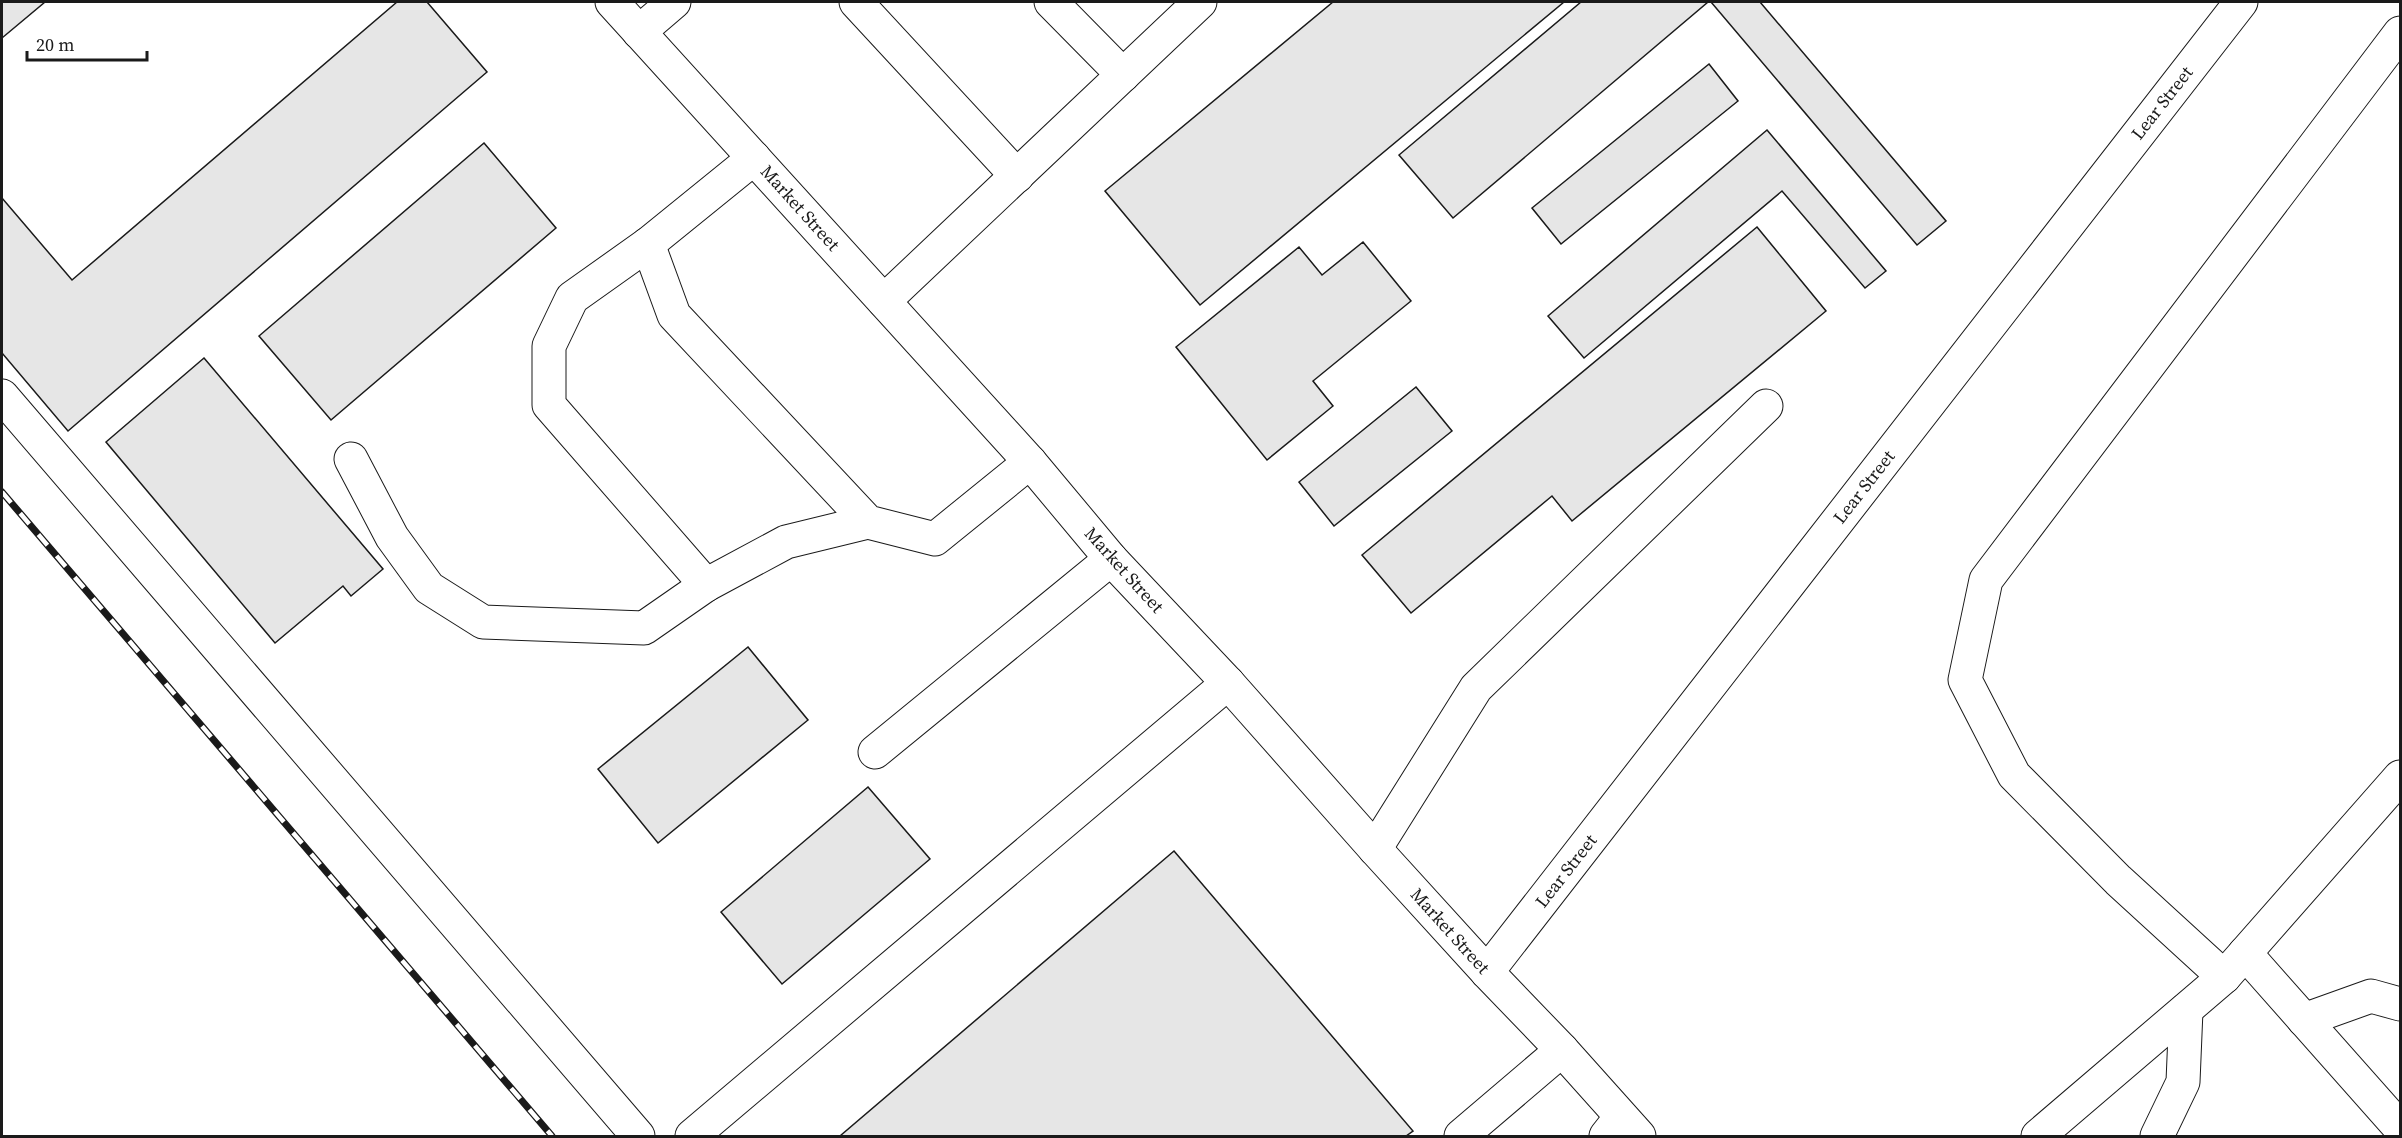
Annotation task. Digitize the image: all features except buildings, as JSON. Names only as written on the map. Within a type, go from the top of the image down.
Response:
[{"type":"street","name":"Market Street","points":[[612,2],[1030,462],[1111,559],[1228,683],[1487,972],[1562,1050],[1622,1130]]},
{"type":"street","points":[[639,32],[674,2]]},
{"type":"street","points":[[856,2],[1017,176]]},
{"type":"street","points":[[1052,2],[1123,75]]},
{"type":"street","name":"Lear Street","points":[[1487,972],[2241,2]]},
{"type":"street","points":[[884,301],[1123,75],[1189,6]]},
{"type":"street","points":[[2400,33],[1986,580],[1965,680],[2014,775],[2118,880],[2234,965],[2304,1020],[2400,1128]]},
{"type":"street","points":[[706,585],[549,405],[549,346],[572,298],[648,244],[754,158]]},
{"type":"street","points":[[648,244],[674,315],[868,522]]},
{"type":"street","points":[[2,396],[638,1137]]},
{"type":"street","points":[[1375,849],[1476,688],[1766,406]]},
{"type":"street","points":[[351,459],[392,537],[429,588],[483,622],[644,627],[706,585],[786,542],[868,522],[935,539],[1030,462]]},
{"type":"street","points":[[875,752],[1111,559]]},
{"type":"street","points":[[692,1137],[1228,683]]},
{"type":"street","points":[[2038,1137],[2186,1010],[2234,965],[2400,777]]},
{"type":"street","points":[[2304,1020],[2371,996],[2400,1004]]},
{"type":"street","points":[[2157,1137],[2183,1082],[2186,1010]]},
{"type":"street","points":[[1461,1137],[1562,1050]]},
{"type":"railway","points":[[2,492],[552,1136]]}]
